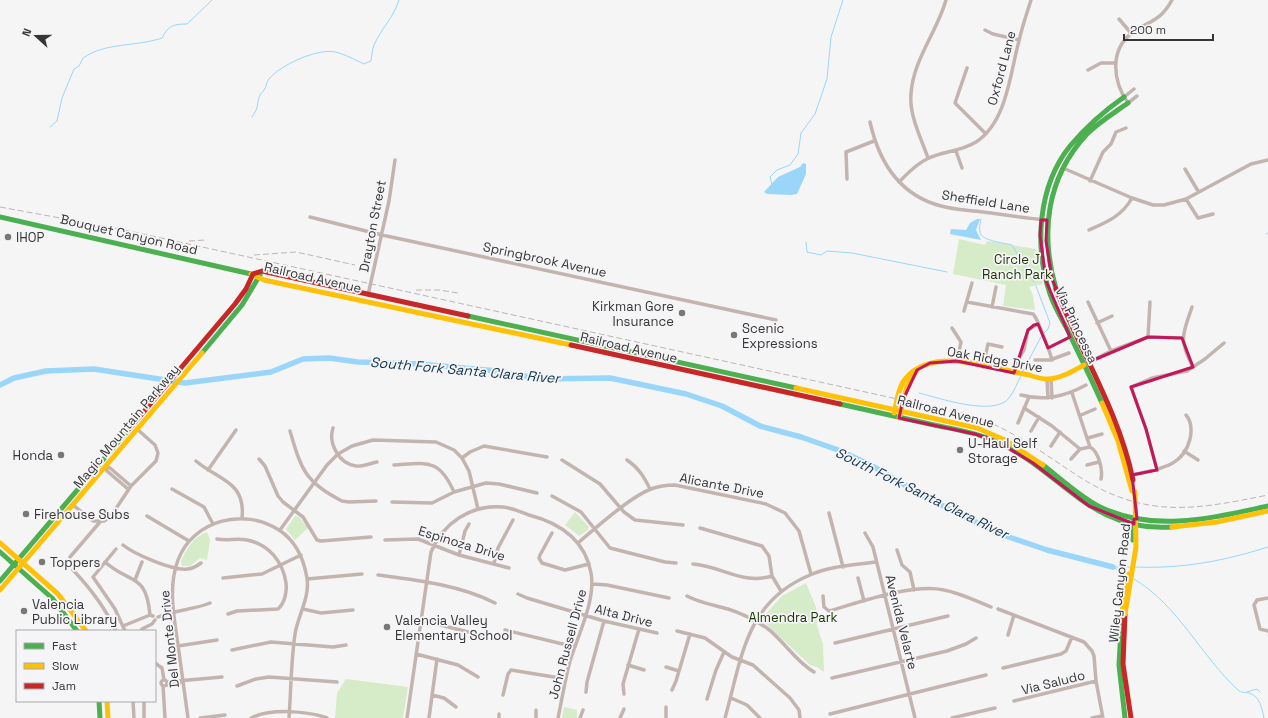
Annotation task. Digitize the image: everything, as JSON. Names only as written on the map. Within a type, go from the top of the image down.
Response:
[{"type":"main road","name":"Via Princessa","points":[[1124,97],[1083,130],[1049,186],[1041,220],[1040,247],[1046,281],[1070,337],[1115,432],[1131,476]]},
{"type":"main road","name":"Via Princessa","points":[[1128,103],[1087,134],[1061,167],[1047,220],[1046,241],[1052,279],[1060,302],[1116,420],[1131,476]]},
{"type":"main road","name":"Bouquet Canyon Road","points":[[0,217],[253,274]]},
{"type":"main road","name":"Railroad Avenue","points":[[253,274],[262,271],[898,410],[990,432],[1033,455],[1090,501],[1130,518],[1150,522],[1184,523],[1268,506]]},
{"type":"main road","name":"Magic Mountain Parkway","points":[[0,581],[22,561],[73,505],[138,429],[242,305],[262,271]]},
{"type":"main road","name":"Railroad Avenue","points":[[253,274],[259,278],[975,434],[998,442],[1033,463],[1089,506],[1120,521],[1165,528],[1184,527],[1268,511]]},
{"type":"main road","name":"Magic Mountain Parkway","points":[[22,561],[154,399],[235,304],[246,289],[253,274]]},
{"type":"main road","points":[[517,333],[524,331],[541,335],[547,333]]},
{"type":"main road","name":"Oak Ridge Drive","points":[[893,417],[898,410],[907,386],[917,370],[936,361],[956,361],[1049,379],[1063,376],[1089,362]]},
{"type":"main road","name":"Oak Ridge Drive","points":[[898,410],[899,418]]},
{"type":"main road","name":"Wiley Canyon Road","points":[[1125,718],[1118,673],[1118,651],[1134,537],[1134,491],[1131,476]]},
{"type":"main road","points":[[0,543],[44,579],[65,600],[85,630]]},
{"type":"main road","points":[[0,552],[47,592],[76,630]]},
{"type":"main road","name":"Magic Mountain Parkway","points":[[0,590],[16,566]]},
{"type":"main road","name":"Wiley Canyon Road","points":[[1123,613],[1123,664],[1131,718]]},
{"type":"main road","points":[[73,624],[81,630]]},
{"type":"main road","points":[[99,702],[100,718]]},
{"type":"main road","points":[[107,702],[108,718]]},
{"type":"street","points":[[928,158],[913,117],[910,95],[914,73],[941,18],[946,0]]},
{"type":"street","name":"Oxford Lane","points":[[899,182],[915,166],[928,158],[956,151],[976,141],[985,133],[999,114],[1007,92],[1019,40],[1031,0]]},
{"type":"street","points":[[1128,103],[1118,86],[1116,63],[1120,48],[1132,33],[1158,18],[1166,10],[1172,0]]},
{"type":"street","points":[[1119,19],[1132,33]]},
{"type":"street","points":[[985,30],[993,34],[1019,40]]},
{"type":"street","points":[[1088,70],[1102,63],[1116,63]]},
{"type":"street","points":[[967,68],[955,103],[985,133]]},
{"type":"street","name":"Via Princessa","points":[[1124,97],[1134,89]]},
{"type":"street","name":"Via Princessa","points":[[1128,103],[1137,96]]},
{"type":"street","name":"Sheffield Lane","points":[[870,122],[874,141],[883,162],[899,182],[914,194],[941,206],[1047,220]]},
{"type":"street","points":[[1090,181],[1103,152],[1110,144],[1116,132],[1126,128]]},
{"type":"street","points":[[847,180],[846,152],[874,141]]},
{"type":"street","points":[[956,151],[962,168]]},
{"type":"street","name":"Drayton Street","points":[[368,295],[382,235],[395,160]]},
{"type":"street","points":[[1061,167],[1090,181],[1132,198],[1153,205],[1164,205],[1186,199],[1198,191],[1251,164],[1268,160]]},
{"type":"street","points":[[1185,169],[1198,191]]},
{"type":"street","points":[[1089,230],[1120,215],[1127,208],[1132,198]]},
{"type":"street","points":[[1186,199],[1198,218],[1213,214]]},
{"type":"street","name":"Springbrook Avenue","points":[[310,217],[382,235],[776,320]]},
{"type":"street","points":[[964,311],[972,282]]},
{"type":"street","points":[[992,307],[996,287]]},
{"type":"street","points":[[967,302],[1028,312],[1036,316],[1052,360]]},
{"type":"street","points":[[1088,302],[1111,351]]},
{"type":"street","points":[[1148,337],[1150,302]]},
{"type":"street","points":[[1192,307],[1182,338],[1187,355],[1193,366]]},
{"type":"street","points":[[1097,323],[1112,316]]},
{"type":"street","points":[[1014,373],[1016,364],[1024,350],[1028,330],[1038,324]]},
{"type":"street","points":[[952,328],[962,342],[956,361]]},
{"type":"street","points":[[1048,348],[1070,337]]},
{"type":"street","name":"Oak Ridge Drive","points":[[1089,362],[1111,351],[1148,337],[1182,338]]},
{"type":"street","points":[[1157,470],[1146,429],[1131,387],[1152,378],[1187,371],[1224,343]]},
{"type":"street","points":[[983,367],[988,344],[1002,347]]},
{"type":"street","points":[[1034,360],[1052,360],[1069,354]]},
{"type":"street","points":[[1049,379],[1050,398]]},
{"type":"street","points":[[1021,395],[1028,397],[1050,398],[1072,392],[1086,386]]},
{"type":"street","points":[[1072,392],[1081,415],[1090,447]]},
{"type":"street","points":[[1018,423],[1028,397]]},
{"type":"street","points":[[1024,408],[1060,432],[1080,449]]},
{"type":"street","points":[[1081,415],[1095,409]]},
{"type":"street","points":[[1131,476],[1157,470],[1174,463],[1180,458],[1191,434],[1190,420],[1186,415]]},
{"type":"street","points":[[1031,431],[1039,417]]},
{"type":"street","points":[[333,428],[331,436],[332,444],[343,460],[356,466],[378,462]]},
{"type":"street","points":[[70,557],[100,522],[111,516],[129,488],[154,465],[158,456],[154,445],[138,429]]},
{"type":"street","points":[[208,470],[236,430]]},
{"type":"street","points":[[290,431],[300,465],[307,476],[314,482],[342,501],[376,501]]},
{"type":"street","points":[[1051,446],[1060,432]]},
{"type":"street","points":[[1088,438],[1102,434]]},
{"type":"street","points":[[289,718],[294,644],[296,630],[307,593],[307,579],[301,555],[292,542],[280,530],[295,511],[314,482],[338,454],[362,442],[392,440],[436,442],[447,446],[462,458],[469,471],[478,509],[458,518],[448,526],[434,545],[425,583],[407,718]]},
{"type":"street","points":[[462,458],[470,452],[484,446],[547,457]]},
{"type":"street","points":[[1071,460],[1080,449],[1090,447],[1095,450],[1102,473],[1101,480]]},
{"type":"street","points":[[1184,451],[1198,460]]},
{"type":"street","points":[[259,459],[265,466],[278,496],[308,523],[317,540],[371,537]]},
{"type":"street","points":[[562,460],[600,484],[635,520],[683,525]]},
{"type":"street","points":[[627,460],[635,465],[644,475],[650,489]]},
{"type":"street","points":[[196,461],[225,480],[238,492],[243,509],[242,518]]},
{"type":"street","points":[[1087,464],[1099,462]]},
{"type":"street","points":[[394,465],[431,464],[445,473],[454,492]]},
{"type":"street","points":[[105,467],[110,468],[129,488]]},
{"type":"street","points":[[392,502],[432,503],[454,492],[486,483],[499,484],[537,493]]},
{"type":"street","name":"Alicante Drive","points":[[579,542],[622,508],[650,489],[663,485],[675,485],[766,504],[785,513],[799,531],[811,574]]},
{"type":"street","points":[[172,489],[204,507],[213,524]]},
{"type":"street","points":[[552,496],[581,512],[606,544],[616,551],[676,562]]},
{"type":"street","points":[[73,505],[90,519],[100,522]]},
{"type":"street","name":"John Russell Drive","points":[[478,509],[504,508],[556,524],[579,542],[589,564],[593,584],[585,615],[574,647],[558,718]]},
{"type":"street","points":[[829,513],[843,567]]},
{"type":"street","points":[[148,516],[189,541]]},
{"type":"street","name":"Del Monte Drive","points":[[188,718],[178,646],[171,612],[172,585],[175,568],[182,550],[189,541],[213,524],[222,520],[242,518],[251,519],[280,530]]},
{"type":"street","points":[[494,563],[498,548],[513,520]]},
{"type":"street","points":[[459,555],[465,531],[469,524]]},
{"type":"street","points":[[700,528],[762,546],[769,556],[772,576],[781,591]]},
{"type":"street","points":[[552,533],[539,558],[542,563],[566,570],[589,564]]},
{"type":"street","name":"Avenida Velarte","points":[[865,534],[873,547],[915,718]]},
{"type":"street","name":"Espinoza Drive","points":[[385,540],[410,538],[434,545],[459,555],[509,568]]},
{"type":"street","points":[[217,539],[248,540],[258,543],[273,554],[281,566],[286,586],[282,606],[278,609],[237,611],[228,614]]},
{"type":"street","points":[[124,545],[175,568],[186,570],[194,568],[202,563]]},
{"type":"street","points":[[116,549],[93,577],[115,609],[125,630]]},
{"type":"street","points":[[897,550],[902,565],[910,572],[914,590]]},
{"type":"street","points":[[223,578],[253,576],[281,566],[301,555]]},
{"type":"street","points":[[105,562],[135,580],[146,591],[154,617],[154,623],[142,628],[141,630]]},
{"type":"street","points":[[135,580],[142,562]]},
{"type":"street","points":[[725,718],[741,661],[755,622],[763,608],[781,591],[811,574],[876,562]]},
{"type":"street","points":[[693,564],[702,565],[750,579],[772,576]]},
{"type":"street","points":[[72,570],[87,585],[105,608],[116,630]]},
{"type":"street","points":[[307,579],[362,574]]},
{"type":"street","points":[[378,575],[458,590],[495,603]]},
{"type":"street","points":[[858,578],[864,601]]},
{"type":"street","points":[[593,584],[607,585],[669,598]]},
{"type":"street","points":[[823,596],[825,610],[829,611],[864,601],[914,590],[944,590],[991,607]]},
{"type":"street","name":"Alta Drive","points":[[518,594],[604,621],[657,634]]},
{"type":"street","points":[[687,596],[695,600],[733,610],[768,629],[804,666],[814,672]]},
{"type":"street","points":[[1268,598],[1255,601],[1258,627],[1268,631]]},
{"type":"street","points":[[123,626],[171,612],[201,607],[210,603]]},
{"type":"street","points":[[303,609],[320,613],[353,610]]},
{"type":"street","points":[[998,609],[1084,642],[1092,650],[1103,717],[1092,718]]},
{"type":"street","points":[[1008,635],[1014,615]]},
{"type":"street","points":[[835,643],[948,616]]},
{"type":"street","points":[[420,620],[476,634],[485,639]]},
{"type":"street","points":[[586,692],[587,682],[604,621]]},
{"type":"street","points":[[624,694],[623,684],[639,629]]},
{"type":"street","points":[[505,630],[574,647]]},
{"type":"street","points":[[677,631],[705,638],[724,652],[741,661],[753,665],[790,698],[799,710],[800,718]]},
{"type":"street","points":[[672,690],[690,634]]},
{"type":"street","points":[[1003,668],[1061,654],[1066,651],[1072,637]]},
{"type":"street","points":[[832,678],[901,662],[960,646],[976,638]]},
{"type":"street","points":[[178,646],[217,640]]},
{"type":"street","points":[[232,650],[259,643],[271,642],[333,647],[346,645]]},
{"type":"street","points":[[707,698],[716,670],[724,652]]},
{"type":"street","points":[[416,654],[458,665],[478,677]]},
{"type":"street","points":[[429,718],[437,659]]},
{"type":"street","points":[[156,664],[162,668],[165,684],[165,718]]},
{"type":"street","points":[[628,665],[644,670]]},
{"type":"street","points":[[666,667],[679,670]]},
{"type":"street","points":[[503,695],[508,674],[511,670],[566,679]]},
{"type":"street","points":[[830,714],[986,675]]},
{"type":"street","points":[[165,684],[222,677]]},
{"type":"street","points":[[238,686],[256,679],[269,677],[337,682]]},
{"type":"street","name":"Via Saludo","points":[[1014,701],[1096,681]]},
{"type":"street","points":[[432,695],[448,700],[456,707]]},
{"type":"street","points":[[731,698],[747,705],[760,718]]},
{"type":"street","points":[[134,702],[134,718]]},
{"type":"street","points":[[144,702],[144,718]]},
{"type":"street","points":[[666,707],[666,718]]},
{"type":"street","points":[[952,718],[995,708]]},
{"type":"street","points":[[620,718],[624,709]]},
{"type":"street","points":[[536,710],[536,718]]},
{"type":"street","points":[[580,718],[583,710]]},
{"type":"street","points":[[251,718],[263,713],[289,713],[327,718]]},
{"type":"street","points":[[200,718],[225,715]]},
{"type":"highlighted area","points":[[1041,220],[1047,220],[1046,241],[1052,279],[1089,362],[1148,337],[1182,338],[1193,367],[1131,387],[1146,429],[1157,470],[1132,475],[1137,519],[1134,519],[1134,524],[1089,506],[1033,463],[998,442],[975,434],[899,418],[903,400],[917,370],[930,363],[957,361],[1014,373],[1028,330],[1034,325],[1038,324],[1048,348],[1070,337],[1046,281],[1040,235]]},
{"type":"green space","name":"Circle J Ranch Park","points":[[959,239],[985,245],[987,241],[1036,249],[1043,284],[1029,287],[1033,295],[1035,310],[1003,306],[1006,285],[953,274]]},
{"type":"green space","points":[[575,512],[589,527],[588,530],[579,536],[565,525]]},
{"type":"green space","points":[[295,516],[299,517],[308,528],[295,540],[286,529]]},
{"type":"green space","points":[[207,532],[210,540],[207,560],[200,558],[190,566],[182,566],[181,561],[185,552],[194,540]]},
{"type":"green space","name":"Almendra Park","points":[[806,583],[816,607],[817,626],[823,644],[824,672],[817,667],[810,665],[761,619],[782,596]]},
{"type":"green space","points":[[346,679],[408,687],[403,718],[335,718],[337,693]]},
{"type":"green space","points":[[564,707],[577,710],[577,718],[562,718]]},
{"type":"water","points":[[803,163],[806,164],[806,174],[797,194],[767,194],[764,192],[778,177],[800,167]]},
{"type":"water","points":[[980,219],[976,230],[981,240],[950,234],[951,229],[966,230],[970,223]]},
{"type":"waterway","points":[[50,127],[57,121],[62,98],[74,69],[79,66],[83,58],[101,49],[142,43],[162,38],[166,31],[172,26],[187,24],[212,0]]},
{"type":"waterway","points":[[252,117],[257,108],[260,95],[265,89],[269,79],[290,63],[310,55],[328,51],[342,54],[364,64],[371,61],[374,45],[394,12],[399,0]]},
{"type":"waterway","points":[[772,184],[770,177],[777,170],[790,165],[798,154],[801,133],[815,114],[827,79],[831,37],[843,0]]},
{"type":"waterway","points":[[981,219],[981,235],[989,240],[1012,245],[1034,282]]},
{"type":"waterway","points":[[806,242],[807,252],[821,255],[827,251],[852,253],[947,272]]},
{"type":"waterway","points":[[1036,286],[1050,323],[1048,329],[1044,333]]},
{"type":"waterway","points":[[1023,371],[1042,335]]},
{"type":"waterway","name":"South Fork Santa Clara River","points":[[0,385],[14,378],[46,371],[94,369],[185,383],[271,372],[303,359],[329,358],[358,362],[419,364],[497,371],[541,379],[610,378],[686,394],[722,406],[760,426],[801,437],[841,451],[874,467],[929,499],[1000,534],[1047,550],[1113,567]]},
{"type":"waterway","points":[[919,393],[952,402],[979,406],[991,406],[1002,403],[1009,398],[1021,376]]},
{"type":"waterway","points":[[1135,567],[1169,567],[1203,563],[1268,547]]},
{"type":"waterway","name":"South Fork Santa Clara River","points":[[1113,567],[1127,575]]},
{"type":"waterway","points":[[1113,567],[1130,567]]},
{"type":"waterway","name":"South Fork Santa Clara River","points":[[1134,579],[1150,590],[1164,603],[1212,662],[1238,690],[1256,697],[1260,703],[1264,718]]},
{"type":"waterway","points":[[1247,692],[1257,689],[1260,692]]},
{"type":"railway","points":[[0,207],[120,229],[966,414],[996,425],[1024,440],[1102,490],[1148,505],[1193,507],[1268,495]]},
{"type":"railway","points":[[189,241],[205,240]]},
{"type":"railway","points":[[254,255],[296,252],[355,265]]},
{"type":"railway","points":[[416,290],[439,290],[458,293]]},
{"type":"traffic: fast","points":[[1102,403],[1050,294],[1042,256],[1042,217],[1045,198],[1051,179],[1059,162],[1082,132],[1124,97]]},
{"type":"traffic: fast","points":[[1056,289],[1048,248],[1050,207],[1055,188],[1073,151],[1087,134],[1128,103]]},
{"type":"traffic: fast","points":[[0,217],[251,274]]},
{"type":"traffic: fast","points":[[202,353],[242,305],[260,275]]},
{"type":"traffic: fast","points":[[468,316],[796,388]]},
{"type":"traffic: fast","points":[[840,404],[963,431],[990,439],[1014,450],[1095,509],[1117,519],[1143,526],[1172,527]]},
{"type":"traffic: fast","points":[[0,581],[130,428]]},
{"type":"traffic: fast","points":[[1043,465],[1078,493],[1100,507],[1121,515],[1142,520],[1184,521],[1226,515],[1268,506]]},
{"type":"traffic: fast","points":[[1133,540],[1134,518]]},
{"type":"traffic: fast","points":[[0,552],[52,598],[76,630]]},
{"type":"traffic: fast","points":[[1122,612],[1119,665],[1125,718]]},
{"type":"traffic: fast","points":[[99,702],[100,718]]},
{"type":"traffic: slow","points":[[251,274],[264,280],[571,345]]},
{"type":"traffic: slow","points":[[0,590],[202,353]]},
{"type":"traffic: slow","points":[[894,413],[899,390],[906,378],[918,368],[932,363],[948,361],[982,364],[1047,379],[1062,376],[1084,365]]},
{"type":"traffic: slow","points":[[899,418],[907,386],[917,370]]},
{"type":"traffic: slow","points":[[796,388],[977,428],[1005,440],[1043,465]]},
{"type":"traffic: slow","points":[[1102,403],[1118,441],[1132,491]]},
{"type":"traffic: slow","points":[[1125,614],[1136,547],[1135,492]]},
{"type":"traffic: slow","points":[[1172,527],[1217,522],[1268,511]]},
{"type":"traffic: slow","points":[[0,543],[58,594],[85,630]]},
{"type":"traffic: slow","points":[[1122,612],[1129,574]]},
{"type":"traffic: slow","points":[[107,702],[108,718]]},
{"type":"traffic: jam","points":[[253,274],[262,271],[468,316]]},
{"type":"traffic: jam","points":[[130,428],[235,304],[246,289],[253,274]]},
{"type":"traffic: jam","points":[[1056,289],[1119,430],[1133,480]]},
{"type":"traffic: jam","points":[[571,345],[840,404]]},
{"type":"traffic: jam","points":[[1125,614],[1123,664],[1131,718]]},
{"type":"place","name":"IHOP","points":[[8,237]]},
{"type":"place","name":"Kirkman Gore Insurance","points":[[682,313]]},
{"type":"place","name":"Scenic Expressions","points":[[734,335]]},
{"type":"place","name":"U-Haul Self Storage","points":[[960,450]]},
{"type":"place","name":"Honda","points":[[61,455]]},
{"type":"place","name":"Firehouse Subs","points":[[26,514]]},
{"type":"place","name":"Toppers","points":[[42,562]]},
{"type":"place","name":"Valencia Public Library","points":[[24,611]]},
{"type":"place","name":"Valencia Valley Elementary School","points":[[387,627]]}]
